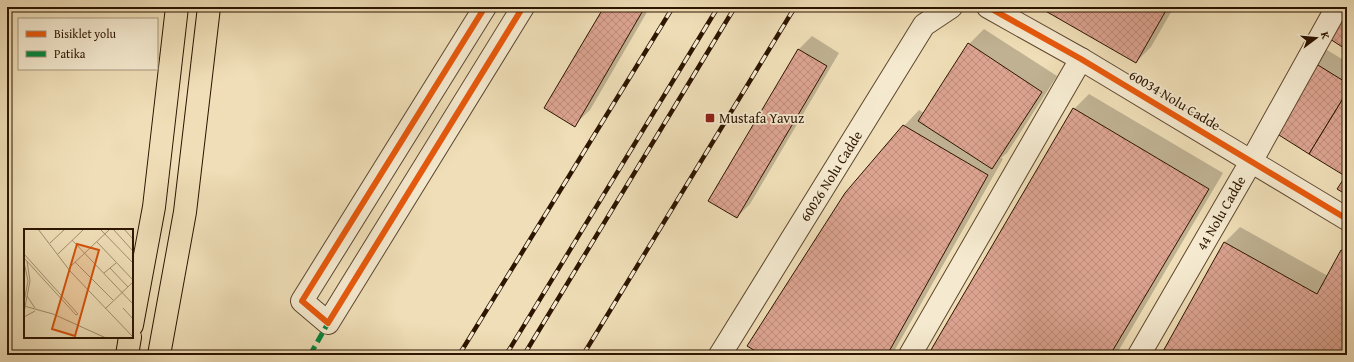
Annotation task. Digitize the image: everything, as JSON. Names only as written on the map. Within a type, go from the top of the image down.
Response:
[{"type":"main road","points":[[133,320],[154,207],[177,7]]},
{"type":"main road","points":[[159,355],[185,212],[209,7]]},
{"type":"main road","points":[[127,355],[130,338]]},
{"type":"street","points":[[485,7],[302,301],[328,323],[523,7]]},
{"type":"street","name":"60026 Nolu Cadde","points":[[720,355],[924,24],[951,7]]},
{"type":"street","name":"60034 Nolu Cadde","points":[[988,7],[1081,59],[1252,160],[1347,219]]},
{"type":"street","name":"44 Nolu Cadde","points":[[1139,355],[1252,160],[1337,7]]},
{"type":"street","points":[[910,355],[1081,59]]},
{"type":"building","points":[[604,7],[645,7],[575,127],[544,108]]},
{"type":"building","points":[[1043,7],[1168,7],[1136,63],[1042,9]]},
{"type":"building","points":[[1347,11],[1347,50],[1330,39]]},
{"type":"building","points":[[968,43],[1042,92],[992,169],[918,121]]},
{"type":"building","points":[[798,49],[827,66],[737,218],[708,201]]},
{"type":"building","points":[[1313,62],[1347,83],[1347,92],[1309,154],[1271,130]]},
{"type":"building","points":[[1347,92],[1347,174],[1345,176],[1309,154]]},
{"type":"building","points":[[1073,108],[1209,189],[1110,355],[928,355]]},
{"type":"building","points":[[903,125],[988,175],[887,355],[762,355],[747,346],[845,193]]},
{"type":"building","points":[[1347,174],[1347,195],[1337,189]]},
{"type":"building","points":[[1224,242],[1317,294],[1341,250],[1347,253],[1347,355],[1161,355]]},
{"type":"railway","points":[[459,355],[673,7]]},
{"type":"railway","points":[[506,355],[718,7]]},
{"type":"railway","points":[[524,355],[735,7]]},
{"type":"railway","points":[[583,355],[795,7]]},
{"type":"marked path","points":[[310,355],[328,323]]},
{"type":"cycle path","points":[[485,7],[302,301],[328,323],[523,7]]},
{"type":"cycle path","points":[[988,7],[1081,59],[1347,219]]},
{"type":"place","name":"Mustafa Yavuz","points":[[710,118]]}]
